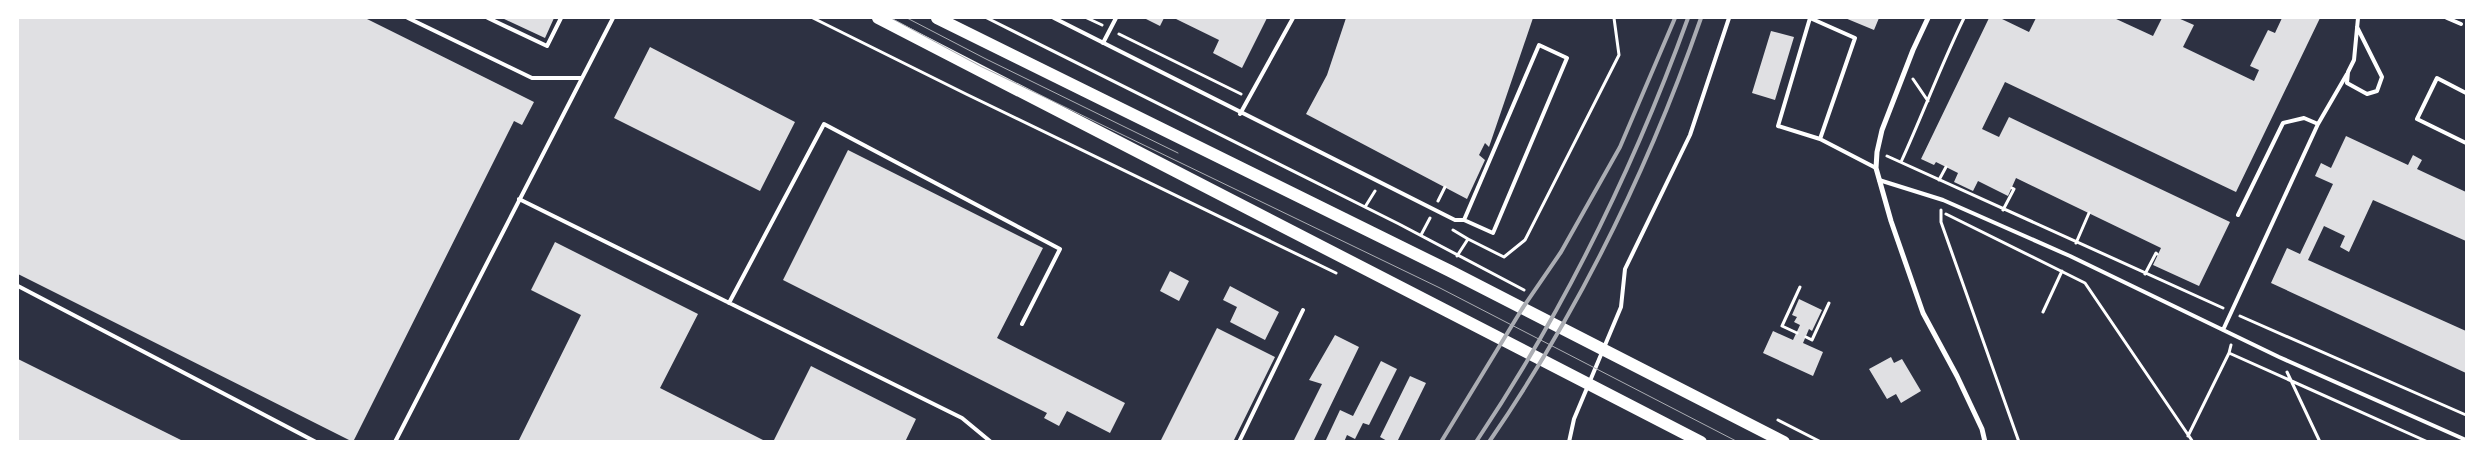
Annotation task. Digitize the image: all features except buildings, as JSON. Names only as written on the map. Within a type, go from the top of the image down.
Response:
[{"type":"main road","points":[[878,18],[1433,302],[1701,442]]},
{"type":"main road","points":[[937,18],[1450,271],[1784,442]]},
{"type":"street","points":[[1928,18],[1905,69],[1882,130],[1877,152],[1876,168],[1878,180],[1923,313],[1982,429],[1985,442]]},
{"type":"lane","points":[[408,18],[532,78],[581,78]]},
{"type":"lane","points":[[488,18],[547,46],[561,18]]},
{"type":"lane","points":[[395,442],[613,18]]},
{"type":"lane","points":[[1054,18],[1240,114],[1447,216],[1456,220],[1464,220],[1493,233],[1567,58],[1539,45],[1464,220]]},
{"type":"lane","points":[[1103,43],[1116,18]]},
{"type":"lane","points":[[1240,114],[1292,18]]},
{"type":"lane","points":[[1569,442],[1574,420],[1621,307],[1625,269],[1690,135],[1729,18]]},
{"type":"lane","points":[[1820,139],[1855,38],[1810,18],[1778,126],[1820,139],[1876,168]]},
{"type":"lane","points":[[2223,330],[2318,124],[2354,60],[2358,18]]},
{"type":"lane","points":[[2447,18],[2461,24]]},
{"type":"lane","points":[[2348,72],[2347,83],[2367,94],[2377,91],[2382,77],[2357,26]]},
{"type":"lane","points":[[2466,93],[2437,78],[2417,119],[2466,143]]},
{"type":"lane","points":[[2238,215],[2283,123],[2304,118],[2318,124]]},
{"type":"lane","points":[[729,303],[824,124],[1060,249],[1022,324]]},
{"type":"lane","points":[[1878,180],[1943,200],[2070,256],[2280,357],[2466,440]]},
{"type":"lane","points":[[519,199],[962,418],[990,441]]},
{"type":"lane","points":[[18,286],[316,442]]},
{"type":"lane","points":[[1239,442],[1303,310]]},
{"type":"path","points":[[814,18],[966,94],[1338,273]]},
{"type":"path","points":[[987,18],[1458,256],[1468,239]]},
{"type":"path","points":[[1087,18],[1248,98]]},
{"type":"path","points":[[1447,216],[1445,220],[1448,228],[1504,257],[1526,240],[1619,55],[1614,18]]},
{"type":"path","points":[[1901,162],[1928,102],[1940,66],[1964,18]]},
{"type":"path","points":[[1905,69],[1928,102]]},
{"type":"path","points":[[1877,152],[2145,274],[2466,414]]},
{"type":"path","points":[[1939,180],[1946,167]]},
{"type":"path","points":[[1441,196],[1445,187]]},
{"type":"path","points":[[1951,187],[1943,200],[1940,212],[1941,222],[2018,442]]},
{"type":"path","points":[[2003,210],[2014,189],[2012,188]]},
{"type":"path","points":[[1940,212],[2085,283],[2192,442]]},
{"type":"path","points":[[2076,243],[2089,214]]},
{"type":"path","points":[[1421,236],[1423,230]]},
{"type":"path","points":[[2145,274],[2157,254]]},
{"type":"path","points":[[2043,312],[2062,271]]},
{"type":"path","points":[[1797,333],[1782,326],[1794,306],[1800,287]]},
{"type":"path","points":[[1806,337],[1812,340],[1829,303]]},
{"type":"path","points":[[2188,436],[2230,352],[2232,346],[2225,343]]},
{"type":"path","points":[[2230,352],[2428,442]]},
{"type":"path","points":[[2280,357],[2320,442]]},
{"type":"tram line","points":[[891,18],[980,66],[1440,288],[1738,442]]},
{"type":"tram line","points":[[907,18],[1178,153]]},
{"type":"railway","points":[[1441,442],[1522,309],[1561,252],[1620,147],[1675,18]]},
{"type":"railway","points":[[1476,442],[1539,341],[1595,236],[1645,128],[1688,18]]},
{"type":"railway","points":[[1489,442],[1553,341],[1609,237],[1659,129],[1701,18]]}]
